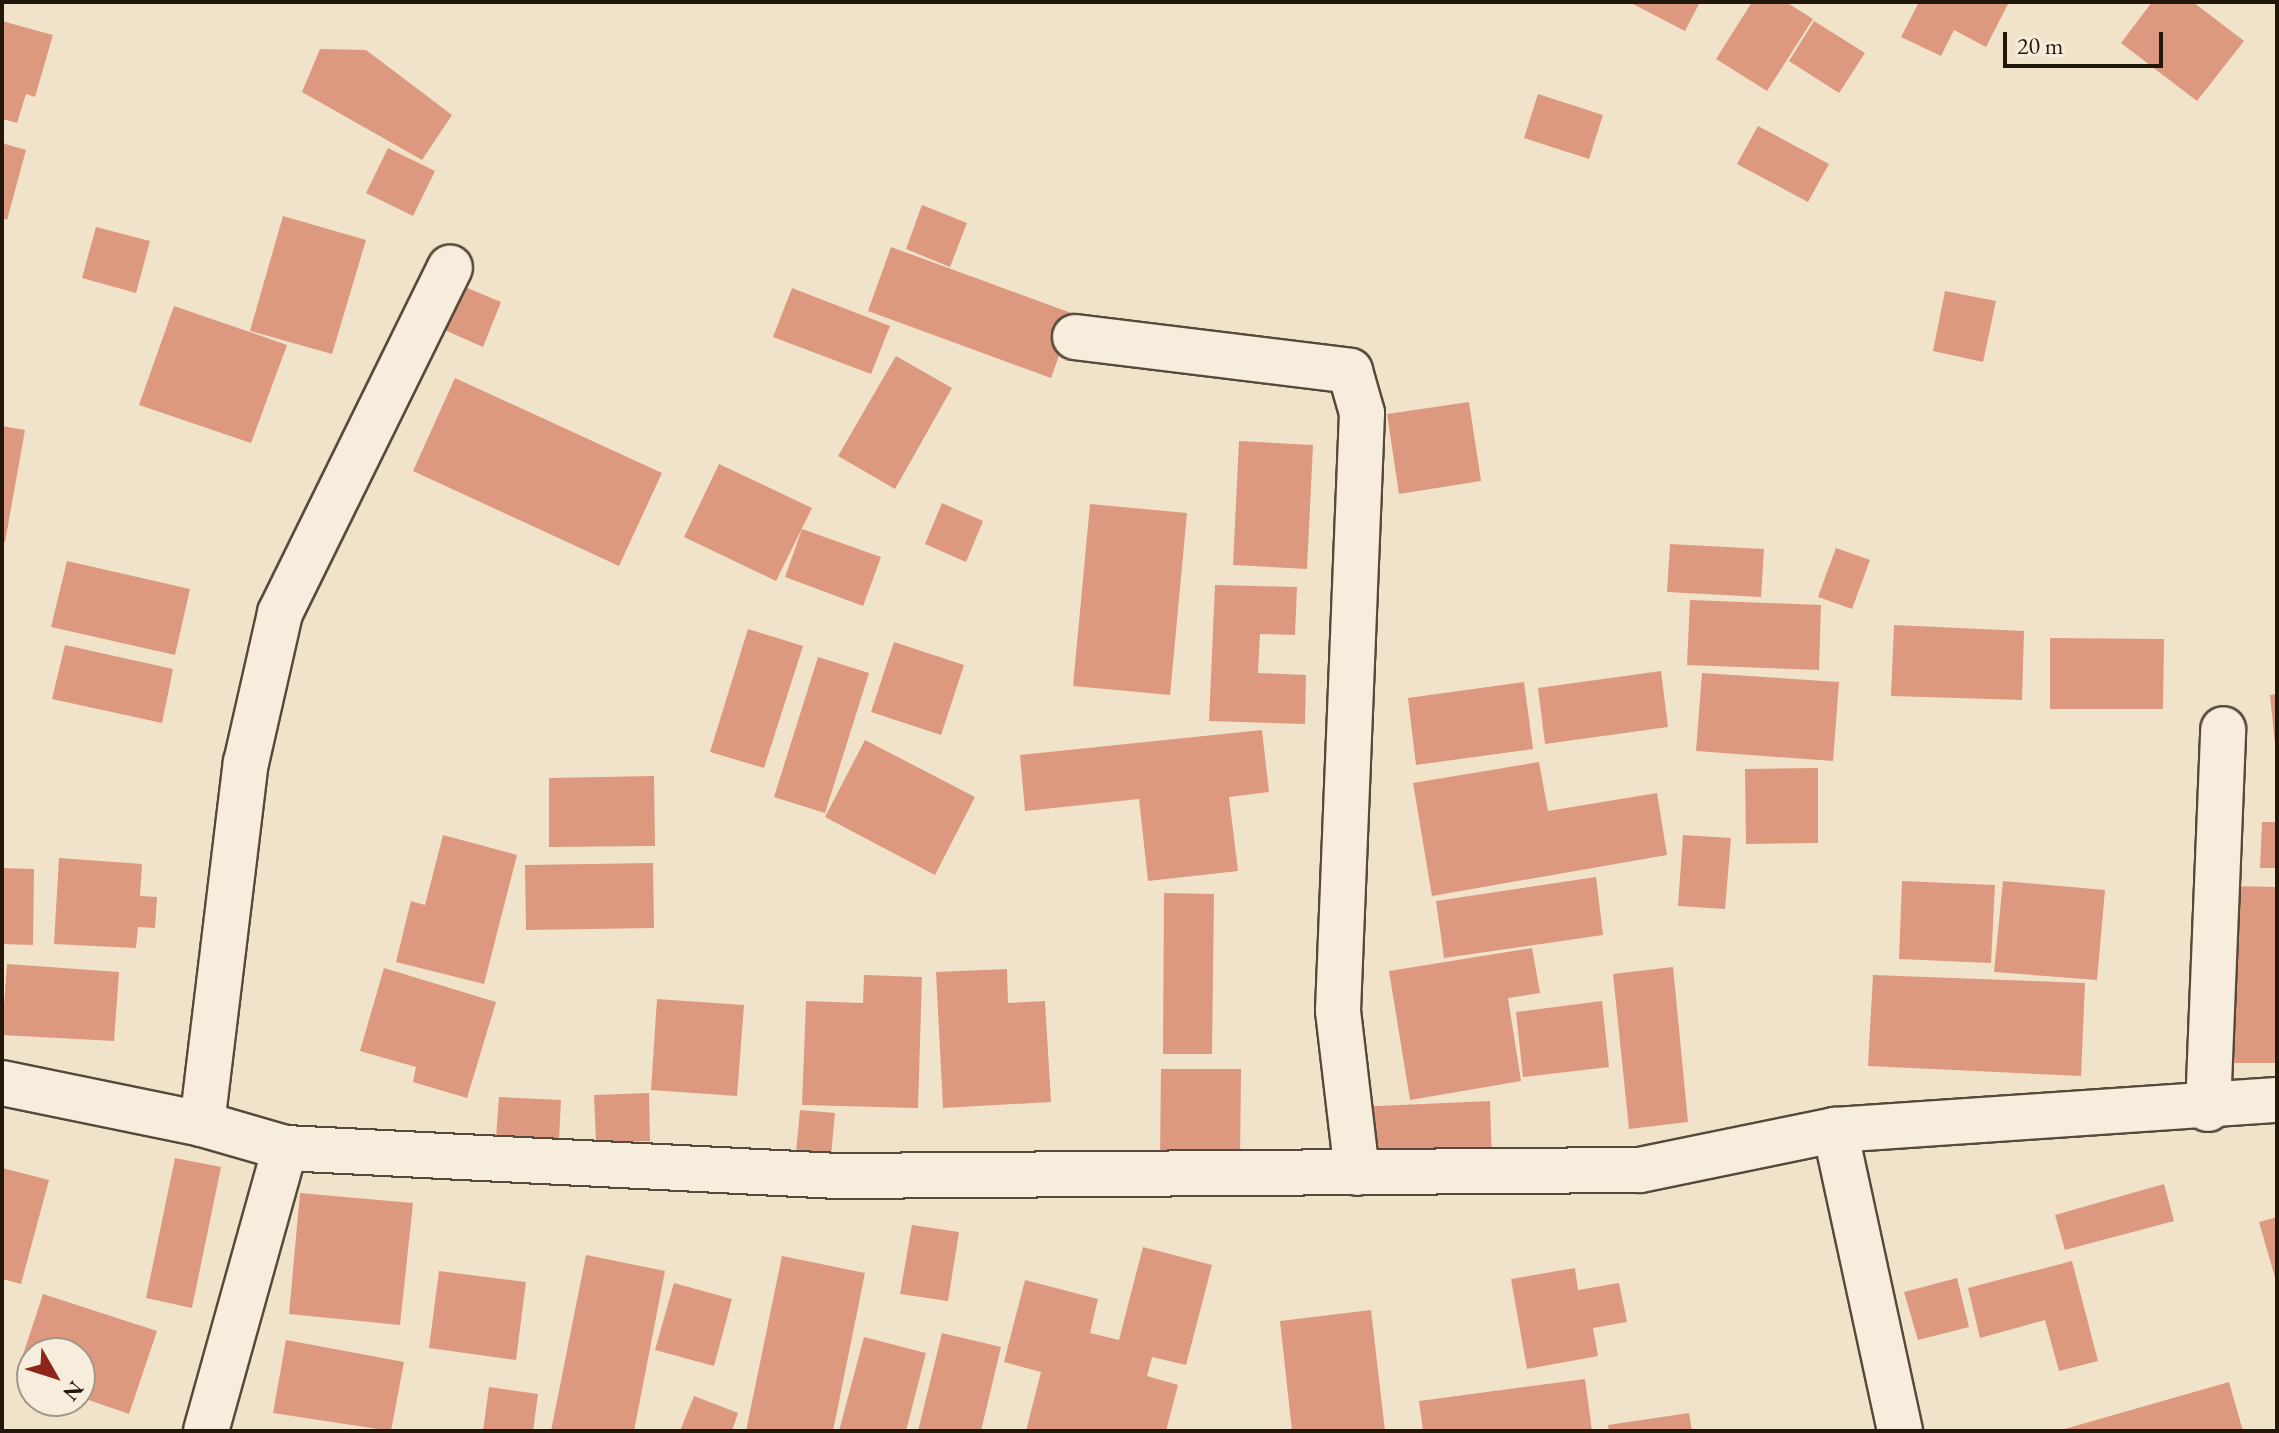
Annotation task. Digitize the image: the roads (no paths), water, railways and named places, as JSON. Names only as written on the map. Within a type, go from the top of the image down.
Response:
[{"type":"street","points":[[202,1124],[246,763],[280,613],[450,268]]},
{"type":"street","points":[[1075,337],[1350,371],[1362,413],[1338,1011],[1357,1173]]},
{"type":"street","points":[[2208,1109],[2223,729]]},
{"type":"street","points":[[2,1083],[202,1124],[285,1148],[823,1176],[1640,1170],[1835,1130],[2208,1109],[2277,1100]]},
{"type":"street","points":[[1835,1130],[1900,1431]]},
{"type":"street","points":[[206,1431],[285,1148]]}]
